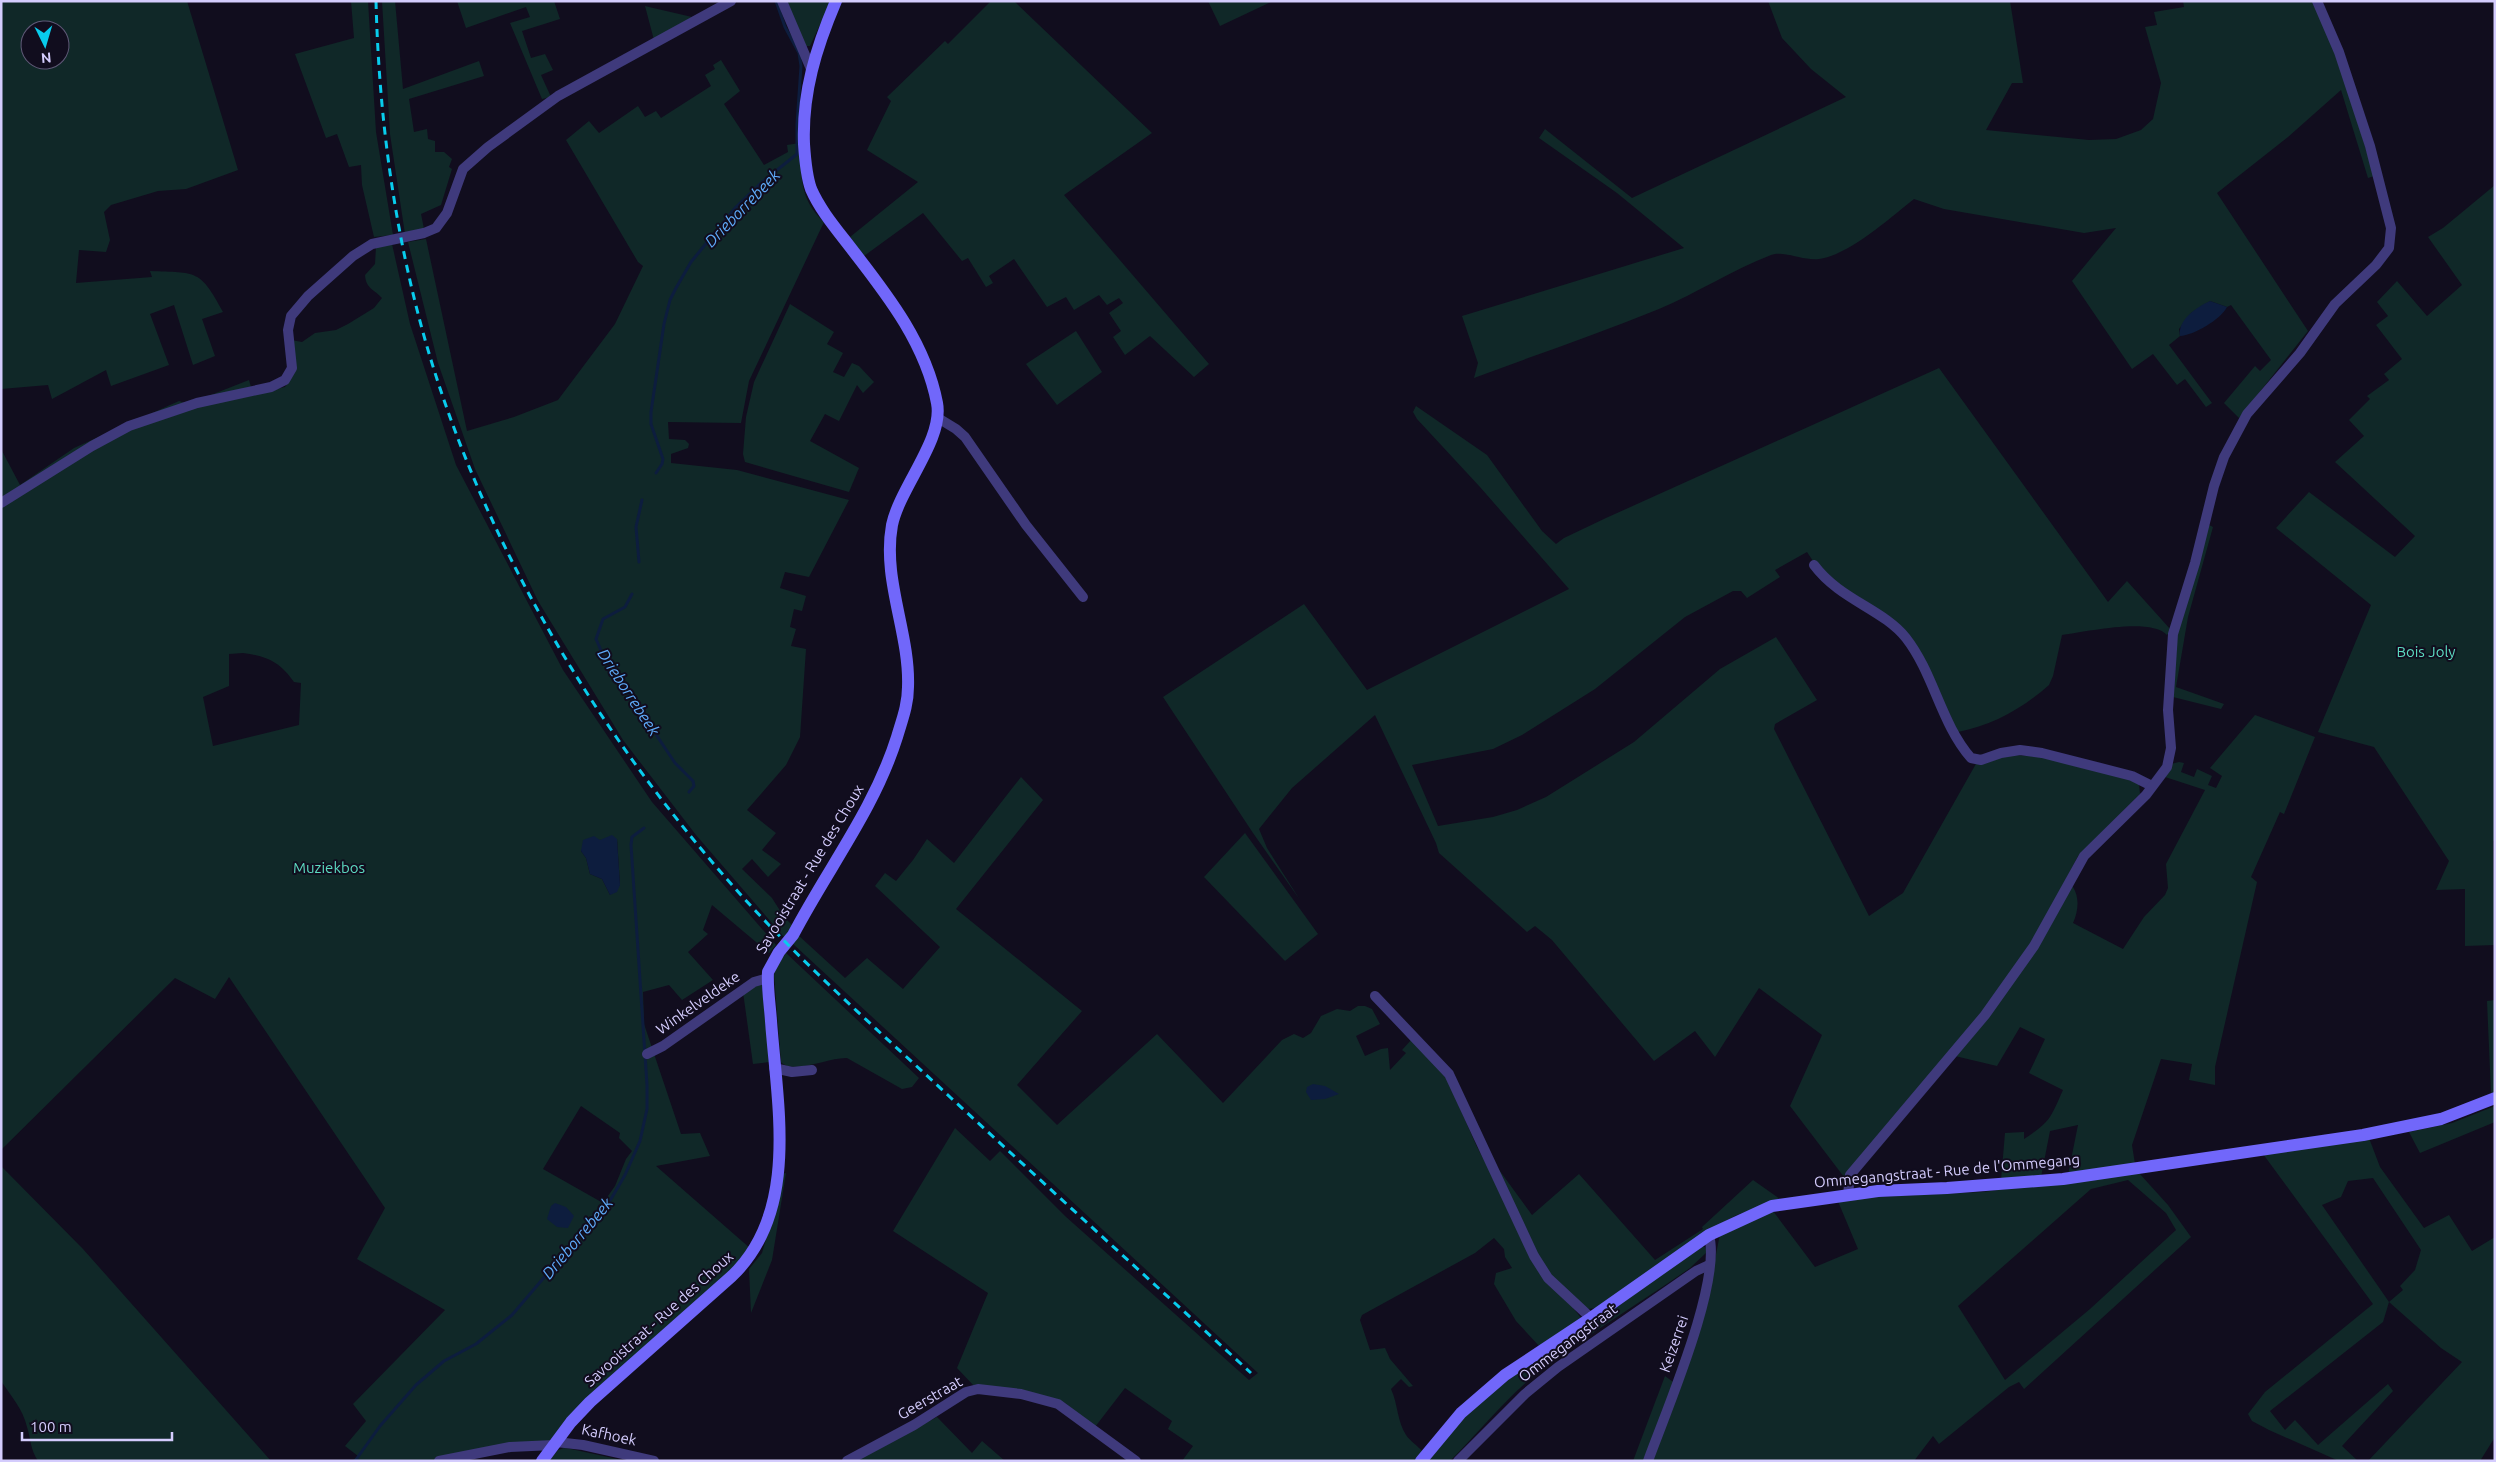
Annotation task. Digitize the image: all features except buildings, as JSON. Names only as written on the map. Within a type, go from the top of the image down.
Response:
[{"type":"main road","name":"Savooistraat - Rue des Choux","points":[[542,1461],[571,1422],[590,1402],[732,1276],[753,1254],[772,1209],[779,1168],[768,978],[770,966],[793,935],[868,808],[893,748],[907,706],[909,685],[891,563],[892,527],[898,504],[932,436],[938,418],[936,399],[919,349],[889,297],[828,218],[808,179],[803,130],[810,69],[836,1]]},
{"type":"main road","name":"Ommegangstraat - Rue de l'Ommegang","points":[[1421,1461],[1461,1412],[1479,1395],[1517,1366],[1591,1318],[1709,1235],[1772,1206],[1848,1194],[2063,1179],[2357,1136],[2426,1123],[2495,1098]]},
{"type":"street","points":[[1,502],[92,446],[129,426],[197,403],[271,387],[285,380],[292,368],[288,330],[291,316],[320,285],[353,256],[372,244],[417,235],[436,228],[447,213],[463,169],[495,142],[558,96],[731,1]]},
{"type":"street","name":"Savooistraat - Rue des Choux","points":[[782,1],[810,69]]},
{"type":"street","points":[[1848,1194],[1850,1175],[1973,1031],[2021,965],[2084,856],[2146,795],[2167,767],[2170,753],[2168,710],[2173,634],[2195,563],[2214,486],[2224,457],[2247,414],[2300,353],[2335,304],[2383,258],[2391,241],[2391,228],[2362,116],[2339,52],[2317,1]]},
{"type":"street","points":[[938,418],[956,428],[965,437],[1026,525],[1083,597]]},
{"type":"street","points":[[1814,565],[1823,578],[1842,593],[1884,619],[1905,636],[1919,657],[1955,735],[1972,758],[1981,760],[2001,753],[2020,750],[2042,752],[2132,776],[2152,786]]},
{"type":"street","name":"Winkelveldeke","points":[[647,1054],[663,1046],[754,982],[768,978]]},
{"type":"street","points":[[1374,996],[1449,1074],[1534,1256],[1548,1278],[1591,1318]]},
{"type":"street","points":[[774,1068],[792,1072],[812,1070]]},
{"type":"street","name":"Keizerrei","points":[[1648,1461],[1701,1314],[1712,1249],[1709,1235]]},
{"type":"street","name":"Ommegangstraat","points":[[1458,1461],[1525,1394],[1558,1367],[1696,1271],[1709,1265]]},
{"type":"street","name":"Geerstraat","points":[[847,1461],[914,1426],[966,1392],[978,1389],[1028,1396],[1058,1404],[1136,1461]]},
{"type":"street","points":[[439,1461],[510,1447],[555,1443]]},
{"type":"street","name":"Kafhoek","points":[[555,1443],[583,1445],[654,1461]]},
{"type":"green space","points":[[1,1],[187,1],[238,170],[186,189],[158,191],[111,205],[104,212],[110,240],[106,252],[79,250],[76,283],[152,277],[150,271],[178,272],[196,276],[208,288],[223,312],[202,319],[215,356],[193,365],[174,305],[150,314],[169,365],[111,386],[106,370],[52,399],[48,385],[1,389]]},
{"type":"green space","points":[[351,1],[368,1],[376,132],[393,235],[374,237],[362,185],[361,165],[349,167],[337,134],[326,138],[295,54],[354,38]]},
{"type":"green space","points":[[382,1],[395,1],[403,89],[479,61],[484,76],[409,99],[414,132],[427,129],[428,139],[435,141],[435,152],[444,152],[452,159],[449,167],[452,169],[441,205],[421,214],[424,229],[405,234],[390,134]]},
{"type":"green space","points":[[457,1],[554,1],[560,19],[522,31],[531,58],[545,54],[553,70],[541,75],[551,97],[542,99],[510,23],[530,17],[526,7],[466,28]]},
{"type":"green space","points":[[786,1],[831,1],[810,46],[805,46]]},
{"type":"green space","points":[[991,1],[1014,1],[1152,133],[1064,195],[1209,364],[1194,377],[1150,336],[1125,355],[1113,337],[1121,331],[1109,313],[1123,303],[1119,298],[1107,305],[1099,295],[1074,310],[1066,297],[1047,307],[1014,259],[989,276],[993,283],[986,287],[968,258],[962,261],[923,213],[864,256],[850,237],[918,182],[867,150],[891,101],[887,97],[945,41],[948,44]]},
{"type":"green space","points":[[1208,1],[1273,1],[1220,26]]},
{"type":"green space","points":[[1768,1],[2010,1],[2023,83],[2012,83],[1986,130],[2089,140],[2116,139],[2141,130],[2153,119],[2161,83],[2145,27],[2157,25],[2154,12],[2184,7],[2183,1],[2313,1],[2323,22],[2354,109],[2374,176],[2368,178],[2341,90],[2288,137],[2217,193],[2308,331],[2239,418],[2224,403],[2255,366],[2260,371],[2271,360],[2231,305],[2227,307],[2210,301],[2191,313],[2179,329],[2180,336],[2169,345],[2212,403],[2206,407],[2185,379],[2177,385],[2153,354],[2132,369],[2072,281],[2116,228],[2084,233],[1944,209],[1914,199],[1869,235],[1831,256],[1819,259],[1806,259],[1782,254],[1771,255],[1659,309],[1474,378],[1478,363],[1462,316],[1684,248],[1617,193],[1539,138],[1545,129],[1632,198],[1846,97],[1811,69],[1782,38]]},
{"type":"green space","points":[[645,6],[649,7],[692,17],[654,40]]},
{"type":"green space","points":[[721,60],[740,91],[724,104],[764,165],[788,152],[787,145],[800,143],[803,186],[810,204],[824,222],[749,381],[741,423],[668,422],[669,439],[685,440],[689,444],[688,448],[671,454],[671,463],[737,470],[849,500],[809,577],[785,572],[780,588],[806,596],[802,611],[794,609],[790,627],[796,629],[791,646],[806,649],[800,737],[786,765],[747,810],[776,833],[762,850],[781,864],[768,877],[752,859],[742,869],[772,898],[784,917],[794,927],[784,937],[696,835],[623,740],[538,601],[475,469],[438,363],[408,242],[426,239],[467,431],[514,417],[558,400],[615,324],[643,266],[638,262],[566,140],[589,121],[599,133],[638,106],[645,117],[656,111],[661,118],[711,86],[705,75],[715,69],[713,65]]},
{"type":"green space","name":"Bois Joly","points":[[2495,185],[2495,840],[2493,841],[2495,945],[2465,946],[2465,889],[2436,890],[2449,861],[2374,747],[2318,732],[2371,605],[2276,528],[2309,492],[2395,557],[2415,536],[2335,462],[2364,436],[2349,420],[2370,399],[2367,396],[2389,380],[2384,374],[2402,359],[2376,325],[2388,316],[2377,302],[2397,281],[2427,316],[2462,285],[2428,237],[2443,228]]},
{"type":"green space","name":"Muziekbos","points":[[392,244],[410,324],[456,465],[563,670],[652,802],[776,945],[769,953],[712,905],[703,930],[708,934],[688,952],[713,980],[682,1000],[669,985],[643,992],[644,1024],[681,1134],[700,1133],[710,1156],[656,1166],[751,1249],[746,1256],[549,1441],[427,1461],[352,1461],[358,1456],[345,1446],[366,1421],[353,1404],[445,1310],[357,1259],[385,1208],[229,977],[215,999],[175,978],[1,1150],[1,499],[3,497],[1,494],[1,449],[20,485],[74,448],[179,401],[188,404],[249,380],[253,394],[285,387],[292,376],[291,340],[302,342],[315,333],[336,330],[374,308],[382,298],[369,286],[365,275],[375,264],[376,247]],"holes":[[[243,653],[272,661],[284,669],[294,682],[301,683],[299,725],[213,746],[203,697],[229,686],[229,654]],[[617,839],[620,885],[610,895],[602,879],[590,874],[586,858],[581,851],[583,847],[600,840]],[[581,1106],[620,1133],[619,1138],[632,1151],[626,1159],[615,1186],[603,1203],[543,1169]]]},
{"type":"green space","points":[[790,304],[834,332],[827,344],[843,353],[833,372],[844,377],[852,363],[859,366],[874,382],[863,393],[857,385],[839,421],[825,414],[810,441],[859,468],[849,492],[745,462],[743,454],[746,417],[754,382]]},
{"type":"green space","points":[[1076,331],[1102,372],[1057,405],[1026,364]]},
{"type":"green space","points":[[1939,368],[2108,602],[2127,581],[2171,630],[2167,635],[2159,630],[2133,626],[2062,635],[2053,676],[2049,685],[2018,709],[1983,725],[1958,732],[1911,638],[1845,592],[1815,564],[1807,552],[1775,570],[1780,577],[1747,598],[1741,591],[1733,591],[1685,617],[1595,689],[1522,735],[1493,749],[1412,765],[1438,826],[1493,817],[1517,810],[1546,797],[1634,742],[1720,669],[1776,637],[1817,700],[1775,724],[1774,729],[1869,916],[1903,893],[1977,762],[2014,755],[2046,757],[2130,779],[2139,784],[2140,794],[2078,856],[2036,936],[1995,997],[1844,1177],[1790,1106],[1822,1035],[1759,988],[1715,1057],[1695,1031],[1654,1061],[1552,940],[1535,926],[1527,932],[1439,853],[1375,715],[1292,788],[1259,829],[1267,848],[1300,900],[1163,697],[1304,604],[1367,690],[1569,589],[1480,487],[1417,419],[1413,412],[1416,406],[1487,455],[1542,531],[1556,544],[1564,538],[1606,518]]},
{"type":"green space","points":[[2207,524],[2213,527],[2188,617],[2176,687],[2224,704],[2221,709],[2173,697],[2178,628]]},
{"type":"green space","points":[[2255,715],[2315,737],[2284,814],[2280,812],[2251,877],[2257,882],[2215,1067],[2215,1085],[2189,1080],[2192,1064],[2161,1059],[2132,1145],[2135,1164],[2068,1175],[2078,1125],[2050,1131],[2041,1177],[2001,1180],[2005,1133],[2024,1132],[2024,1139],[2033,1133],[2049,1119],[2063,1090],[2029,1073],[2045,1039],[2020,1027],[1997,1066],[1955,1056],[2068,887],[2073,887],[2077,900],[2077,910],[2073,923],[2123,949],[2144,917],[2165,895],[2168,888],[2166,864],[2205,790],[2165,777],[2171,764],[2184,763],[2181,772],[2194,777],[2197,769],[2212,776],[2208,785],[2216,788],[2222,776],[2210,768]]},
{"type":"green space","points":[[1021,777],[1043,800],[956,909],[1082,1011],[1017,1085],[1057,1125],[1157,1034],[1223,1103],[1282,1040],[1294,1034],[1303,1038],[1311,1033],[1321,1016],[1337,1009],[1350,1011],[1358,1006],[1365,1006],[1372,1009],[1380,1024],[1356,1036],[1365,1056],[1388,1048],[1390,1070],[1406,1053],[1402,1050],[1412,1039],[1441,1070],[1448,1081],[1477,1147],[1544,1269],[1497,1167],[1532,1215],[1579,1174],[1655,1260],[1703,1229],[1702,1227],[1753,1180],[1780,1199],[1737,1215],[1714,1227],[1598,1308],[1587,1309],[1577,1304],[1573,1308],[1582,1319],[1540,1347],[1516,1321],[1494,1284],[1496,1273],[1512,1268],[1505,1257],[1504,1249],[1494,1238],[1475,1253],[1362,1315],[1360,1320],[1370,1350],[1385,1348],[1390,1359],[1413,1386],[1409,1387],[1401,1379],[1391,1389],[1403,1430],[1423,1452],[1416,1461],[1182,1461],[1193,1446],[1168,1429],[1172,1421],[1125,1388],[1095,1427],[1065,1403],[1043,1396],[974,1386],[957,1368],[988,1293],[893,1231],[955,1128],[990,1161],[1000,1151],[1065,1216],[1249,1380],[1258,1373],[792,943],[798,935],[845,978],[867,958],[903,989],[940,947],[875,886],[885,873],[896,881],[927,839],[954,863]]},
{"type":"green space","points":[[1245,833],[1318,934],[1285,961],[1204,877]]},
{"type":"green space","points":[[786,953],[919,1078],[912,1087],[902,1089],[847,1058],[794,1067],[786,1066],[781,1062],[774,975],[776,966]]},
{"type":"green space","points":[[753,985],[762,985],[769,1062],[753,1064],[743,992]]},
{"type":"green space","points":[[2495,1000],[2495,1092],[2491,1093],[2487,1001]]},
{"type":"green space","points":[[2495,1106],[2495,1122],[2420,1153],[2409,1132],[2452,1123]]},
{"type":"green space","points":[[2369,1138],[2380,1167],[2424,1228],[2449,1215],[2472,1251],[2495,1237],[2495,1437],[2480,1461],[2368,1461],[2462,1362],[2441,1348],[2389,1302],[2383,1322],[2270,1411],[2285,1430],[2295,1420],[2318,1445],[2388,1384],[2393,1391],[2342,1446],[2358,1461],[2339,1461],[2252,1421],[2248,1414],[2265,1392],[2373,1304],[2263,1154]],"holes":[[[2373,1178],[2421,1250],[2415,1270],[2400,1286],[2403,1290],[2389,1302],[2322,1205],[2341,1197],[2348,1181]]]},
{"type":"green space","points":[[1,1166],[83,1249],[271,1461],[38,1461],[32,1448],[23,1414],[1,1381]]},
{"type":"green space","points":[[786,1173],[772,1260],[751,1313],[749,1269],[762,1253],[782,1174]]},
{"type":"green space","points":[[2139,1173],[2168,1205],[2191,1237],[2024,1389],[2019,1382],[2009,1387],[1939,1444],[1933,1436],[1914,1461],[1652,1461],[1707,1300],[1720,1234],[1773,1211],[1815,1267],[1858,1249],[1837,1199],[1982,1192]],"holes":[[[2128,1180],[2166,1213],[2176,1230],[2090,1309],[2005,1380],[1958,1306],[2091,1189]]]},
{"type":"green space","points":[[1700,1246],[1705,1247],[1707,1252],[1690,1268],[1589,1336],[1530,1379],[1450,1461],[1430,1461],[1430,1458],[1459,1420],[1512,1377],[1617,1307]]},
{"type":"green space","points":[[1665,1376],[1673,1382],[1645,1461],[1633,1461]]},
{"type":"green space","points":[[937,1417],[972,1453],[982,1441],[1005,1461],[852,1461]]},
{"type":"green space","points":[[564,1448],[626,1461],[549,1461],[558,1450]]},
{"type":"water","points":[[2210,301],[2227,307],[2219,317],[2206,326],[2192,333],[2180,336],[2180,330],[2185,319],[2194,310]]},
{"type":"water","points":[[612,835],[617,839],[620,885],[617,892],[610,895],[602,879],[590,874],[586,858],[581,851],[583,840],[594,836],[600,840]]},
{"type":"water","points":[[1313,1084],[1325,1086],[1339,1094],[1325,1099],[1311,1100],[1306,1092],[1307,1087]]},
{"type":"water","points":[[555,1203],[566,1207],[574,1216],[568,1228],[557,1227],[547,1219],[551,1206]]},
{"type":"waterway","name":"Drieborrebeek","points":[[656,473],[663,459],[651,424],[651,412],[664,324],[670,300],[691,262],[736,207],[761,183],[797,154],[801,66],[799,53],[785,27],[776,1]]},
{"type":"waterway","name":"Drieborrebeek","points":[[639,562],[636,527],[642,500]]},
{"type":"waterway","name":"Drieborrebeek","points":[[632,594],[625,607],[603,619],[596,639],[603,655],[675,763],[693,781],[694,786],[689,792]]},
{"type":"waterway","name":"Drieborrebeek","points":[[355,1461],[380,1426],[416,1385],[444,1361],[476,1344],[512,1315],[611,1199],[625,1175],[640,1141],[647,1109],[631,845],[632,837],[644,828]]},
{"type":"railway","points":[[376,1],[385,138],[408,272],[431,360],[455,432],[484,502],[517,571],[554,639],[594,704],[684,828],[733,886],[785,941],[867,1021],[1251,1373]]}]
